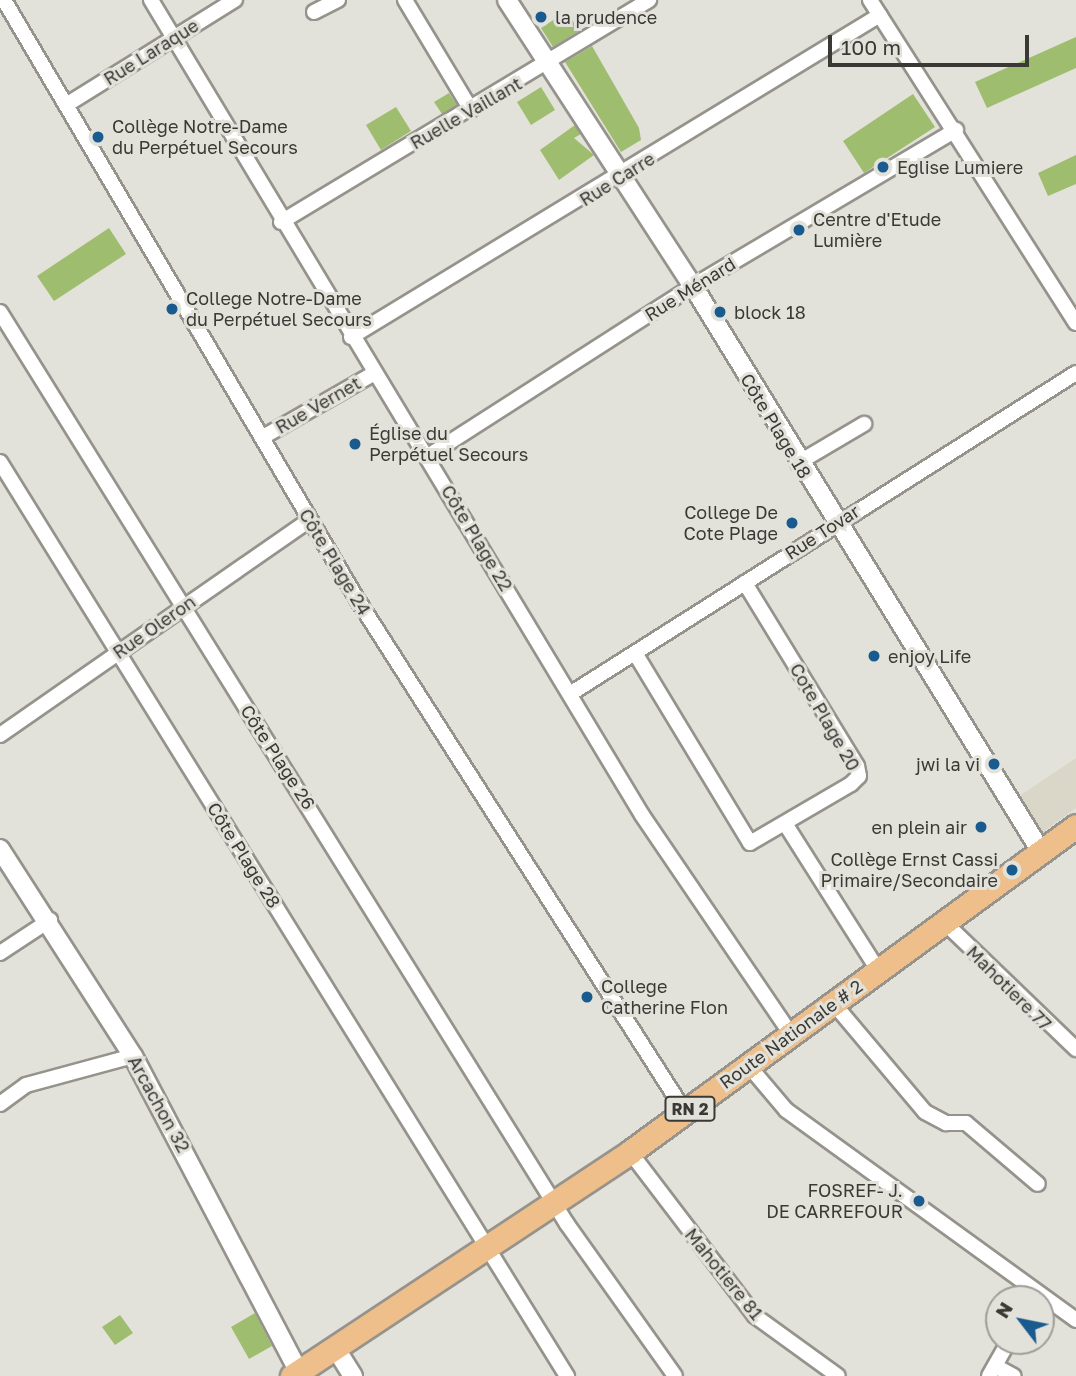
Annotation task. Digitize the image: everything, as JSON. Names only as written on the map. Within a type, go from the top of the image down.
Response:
[{"type":"main road","name":"Route Nationale # 2","points":[[295,1374],[630,1152],[1076,826]]},
{"type":"street","name":"Côte Plage 24","points":[[4,0],[263,437],[309,520],[685,1112]]},
{"type":"street","name":"Côte Plage 22","points":[[151,0],[281,222],[373,374],[428,456],[642,815],[790,1034]]},
{"type":"street","name":"Rue Laraque","points":[[66,105],[236,0]]},
{"type":"street","points":[[314,12],[338,0]]},
{"type":"street","points":[[405,0],[471,110]]},
{"type":"street","name":"Côte Plage 18","points":[[507,0],[693,286],[834,522],[1042,853]]},
{"type":"street","name":"Ruelle Vaillant","points":[[281,222],[549,65],[649,0]]},
{"type":"street","points":[[870,0],[957,130],[1076,323]]},
{"type":"street","name":"Rue Carre","points":[[351,337],[623,176],[880,15]]},
{"type":"street","name":"Rue Ménard","points":[[428,456],[693,286],[957,130]]},
{"type":"street","name":"Côte Plage 26","points":[[0,312],[558,1202],[567,1224],[675,1376]]},
{"type":"street","name":"Rue Tovar","points":[[570,694],[746,583],[834,522],[1076,373]]},
{"type":"street","name":"Rue Vernet","points":[[263,437],[373,374]]},
{"type":"street","points":[[798,463],[864,424]]},
{"type":"street","name":"Côte Plage 28","points":[[0,462],[567,1376]]},
{"type":"street","name":"Rue Oleron","points":[[0,735],[309,520]]},
{"type":"street","name":"Cote Plage 20","points":[[635,653],[745,840],[755,844],[786,825],[856,780],[859,771],[746,583]]},
{"type":"street","points":[[786,825],[878,970]]},
{"type":"street","name":"Arcachon 32","points":[[0,849],[50,920],[133,1056],[295,1374]]},
{"type":"street","points":[[0,953],[50,920]]},
{"type":"street","name":"Mahotiere 77","points":[[945,923],[1076,1049]]},
{"type":"street","points":[[834,1004],[925,1112],[946,1123],[966,1124],[1038,1184]]},
{"type":"street","points":[[0,1104],[26,1085],[133,1056]]},
{"type":"street","points":[[748,1065],[786,1110],[1021,1285]]},
{"type":"street","name":"Mahotiere 81","points":[[630,1152],[755,1316],[838,1376]]},
{"type":"street","points":[[1055,1308],[1076,1320]]},
{"type":"street","points":[[336,1349],[353,1376]]},
{"type":"street","points":[[1001,1355],[992,1371],[1014,1376]]},
{"type":"shaded area","points":[[1076,758],[1076,808],[1038,836],[1015,799]]},
{"type":"building","points":[[567,11],[579,31],[553,47],[541,28]]},
{"type":"building","points":[[1076,37],[1076,68],[987,108],[975,82]]},
{"type":"building","points":[[592,46],[639,128],[641,140],[621,152],[565,62]]},
{"type":"building","points":[[541,87],[555,110],[531,125],[517,102]]},
{"type":"building","points":[[449,93],[457,105],[442,114],[434,102]]},
{"type":"building","points":[[913,94],[935,127],[864,173],[843,141]]},
{"type":"building","points":[[396,107],[411,131],[381,150],[366,125]]},
{"type":"building","points":[[575,125],[581,134],[574,138],[594,155],[559,180],[540,150]]},
{"type":"building","points":[[1076,155],[1076,184],[1048,196],[1038,173]]},
{"type":"building","points":[[109,228],[126,254],[54,301],[37,276]]},
{"type":"building","points":[[255,1313],[272,1346],[249,1359],[231,1327]]},
{"type":"building","points":[[120,1315],[133,1333],[115,1345],[102,1327]]},
{"type":"place","name":"la prudence","points":[[541,17]]},
{"type":"place","name":"Collège Notre-Dame du Perpétuel Secours","points":[[98,137]]},
{"type":"place","name":"Eglise Lumiere","points":[[883,167]]},
{"type":"place","name":"Centre d'Etude Lumière","points":[[799,230]]},
{"type":"place","name":"College Notre-Dame du Perpétuel Secours","points":[[172,309]]},
{"type":"place","name":"block 18","points":[[720,312]]},
{"type":"place","name":"Église du Perpétuel Secours","points":[[355,444]]},
{"type":"place","name":"College De Cote Plage","points":[[792,523]]},
{"type":"place","name":"enjoy Life","points":[[874,656]]},
{"type":"place","name":"jwi la vi","points":[[994,764]]},
{"type":"place","name":"en plein air","points":[[981,827]]},
{"type":"place","name":"Collège Ernst Cassi Primaire/Secondaire","points":[[1012,870]]},
{"type":"place","name":"College Catherine Flon","points":[[587,997]]},
{"type":"place","name":"FOSREF- J. DE CARREFOUR","points":[[919,1201]]}]
